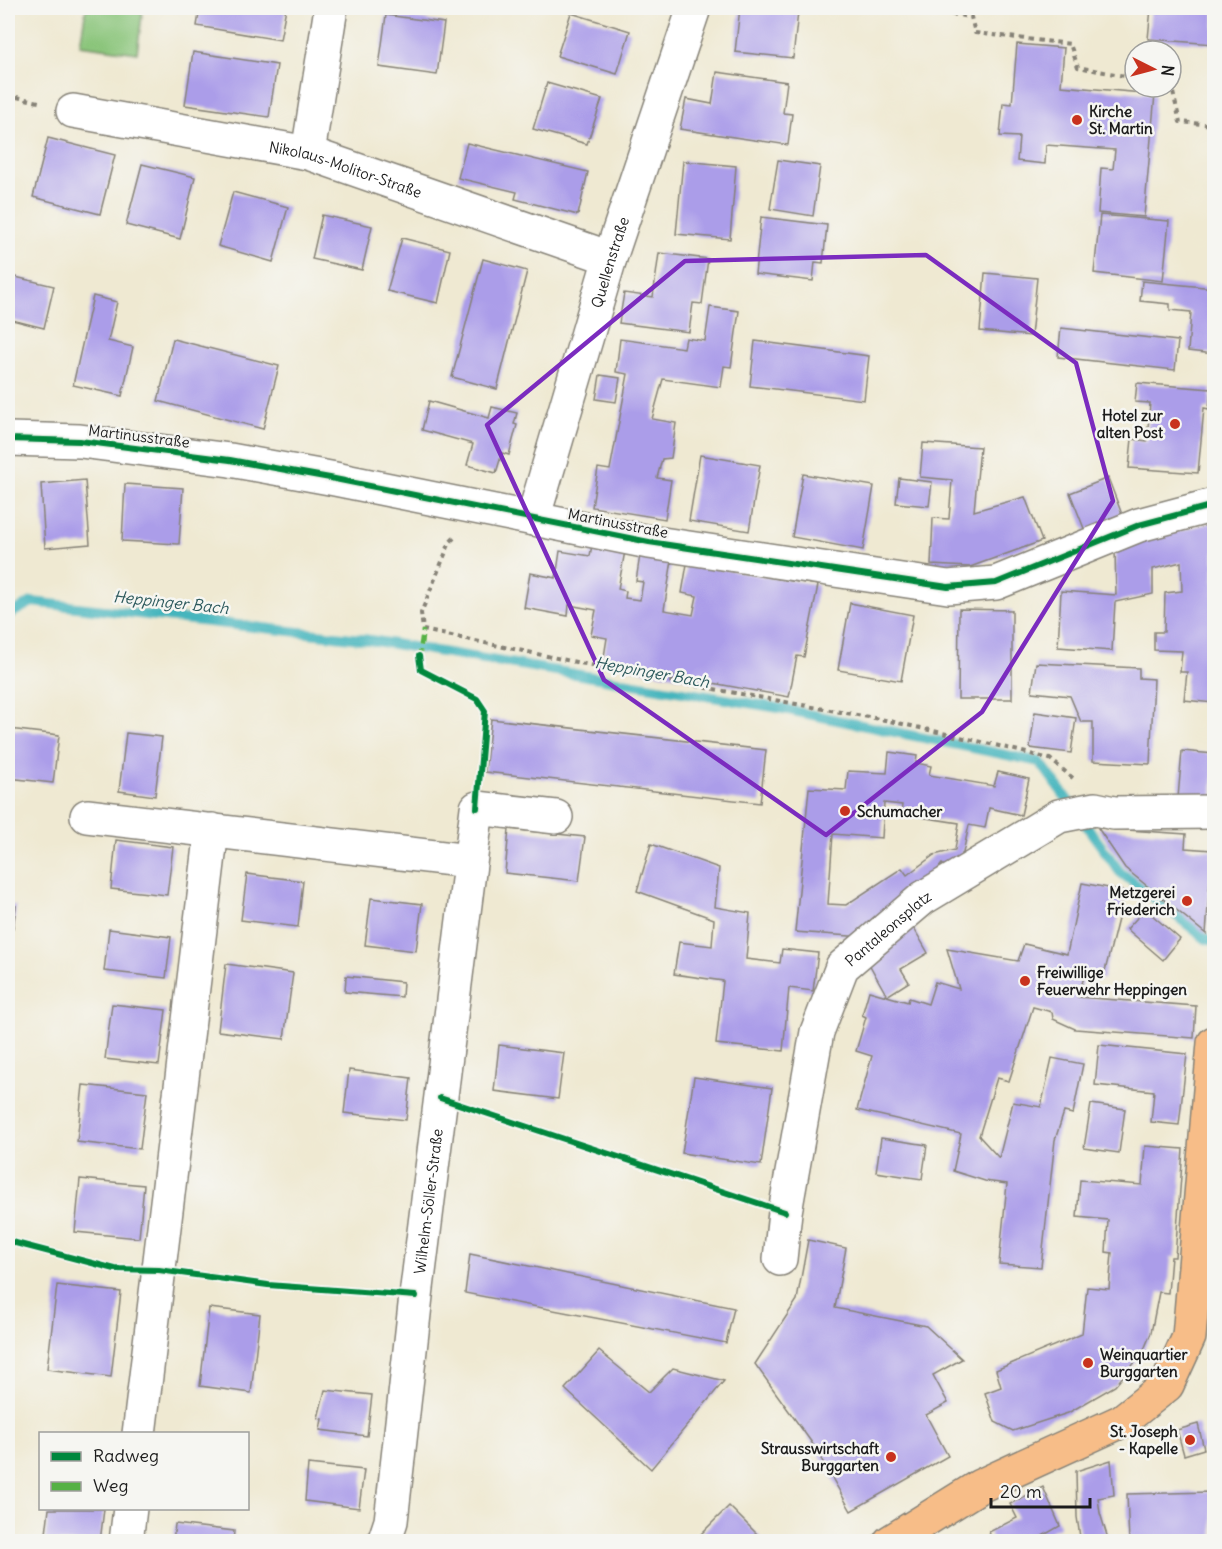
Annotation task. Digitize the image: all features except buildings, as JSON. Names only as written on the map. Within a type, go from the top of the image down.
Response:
[{"type":"main road","points":[[890,1542],[981,1486],[1122,1421],[1167,1385],[1189,1337],[1215,1043]]},
{"type":"street","points":[[308,153],[331,8]]},
{"type":"street","name":"Quellenstraße","points":[[533,519],[610,258],[694,8]]},
{"type":"street","name":"Nikolaus-Molitor-Straße","points":[[73,111],[308,153],[610,258]]},
{"type":"street","name":"Martinusstraße","points":[[8,439],[80,441],[230,460],[649,542],[948,587],[996,583],[1139,525],[1215,505]]},
{"type":"street","name":"Wilhelm-Söller-Straße","points":[[384,1542],[391,1521],[477,808],[556,817]]},
{"type":"street","name":"Pantaleonsplatz","points":[[780,1259],[785,1212],[817,1032],[842,967],[923,898],[1059,816],[1104,811],[1215,812]]},
{"type":"street","points":[[87,816],[469,861]]},
{"type":"street","points":[[139,1432],[212,830]]},
{"type":"street","points":[[126,1542],[130,1510]]},
{"type":"path","points":[[907,8],[971,17],[975,33],[1070,44],[1078,67],[1123,76]]},
{"type":"path","points":[[1175,99],[1180,122],[1215,125]]},
{"type":"path","points":[[488,511],[450,542],[421,612],[423,630],[647,677],[885,720],[1050,759],[1104,811]]},
{"type":"highlighted area","points":[[926,255],[1076,363],[1113,501],[982,712],[826,835],[604,680],[487,425],[685,261]]},
{"type":"green space","points":[[86,8],[143,8],[137,53],[80,45]]},
{"type":"waterway","name":"Heppinger Bach","points":[[8,615],[32,602],[370,640],[779,708],[1040,762],[1120,872],[1206,939],[1214,941]]},
{"type":"marked path","points":[[419,659],[423,630]]},
{"type":"cycle path","points":[[8,439],[80,441],[230,460],[649,542],[948,587],[996,583],[1139,525],[1214,505]]},
{"type":"cycle path","points":[[419,656],[421,670],[477,699],[485,711],[477,808]]},
{"type":"cycle path","points":[[440,1098],[785,1212]]},
{"type":"cycle path","points":[[8,1241],[115,1269],[159,1270],[268,1285],[416,1296]]},
{"type":"place","name":"Kirche St. Martin","points":[[1077,120]]},
{"type":"place","name":"Hotel zur alten Post","points":[[1175,424]]},
{"type":"place","name":"Schumacher","points":[[845,811]]},
{"type":"place","name":"Metzgerei Friederich","points":[[1187,901]]},
{"type":"place","name":"Freiwillige Feuerwehr Heppingen","points":[[1025,981]]},
{"type":"place","name":"Weinquartier Burggarten","points":[[1088,1363]]},
{"type":"place","name":"St. Joseph - Kapelle","points":[[1190,1440]]},
{"type":"place","name":"Strausswirtschaft Burggarten","points":[[891,1457]]}]
